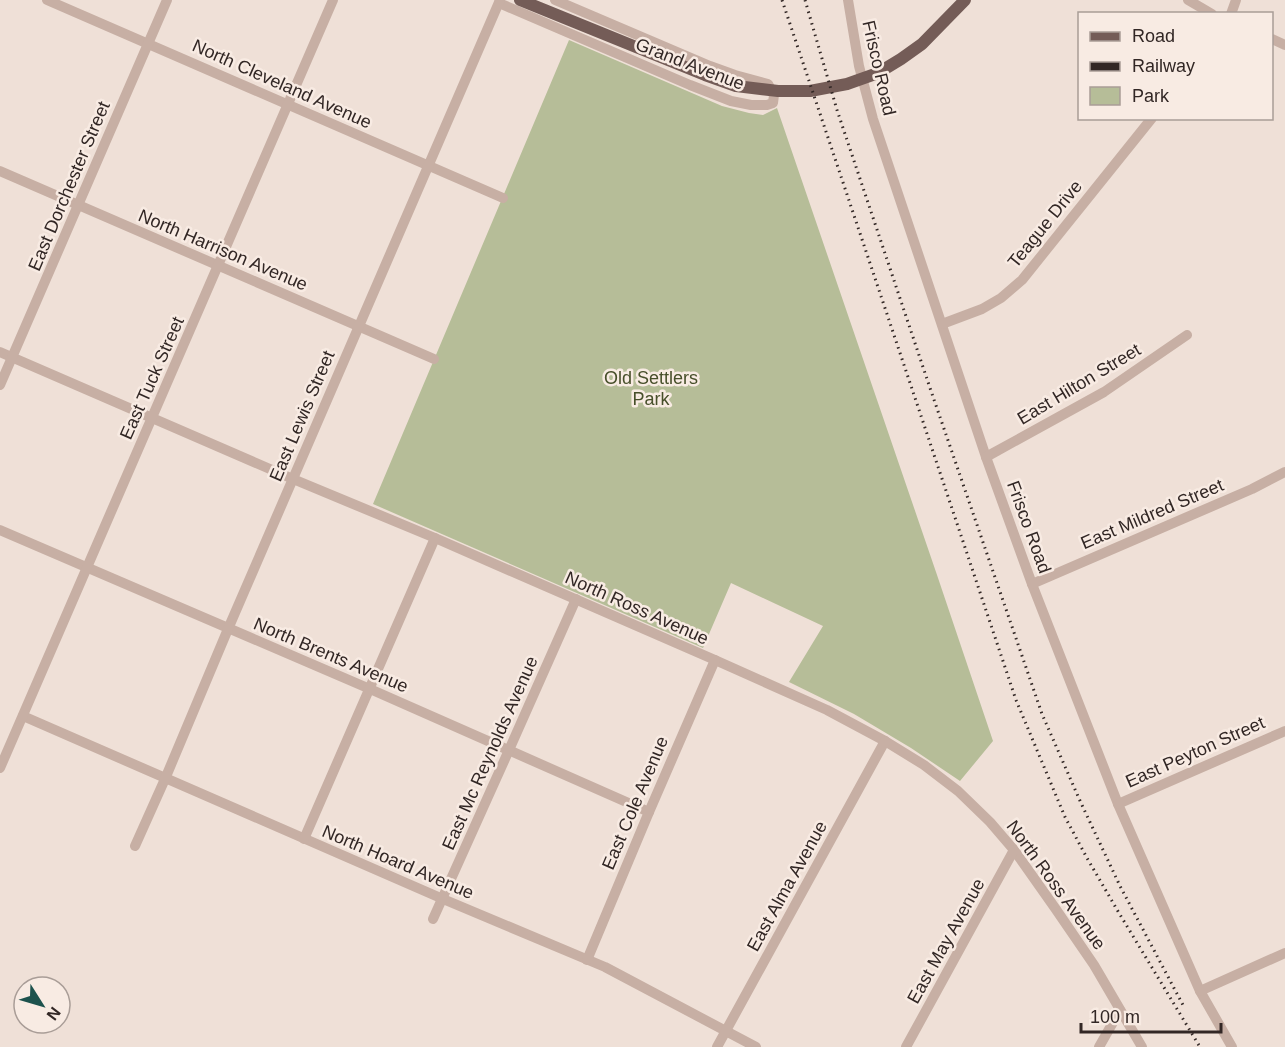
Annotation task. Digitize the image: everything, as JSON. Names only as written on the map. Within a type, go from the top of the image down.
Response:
[{"type":"main road","points":[[520,0],[736,86],[778,91],[810,91],[847,84],[878,73],[922,44],[966,0]]},
{"type":"street","name":"North Cleveland Avenue","points":[[47,0],[503,198]]},
{"type":"street","name":"East Dorchester Street","points":[[0,385],[167,0]]},
{"type":"street","name":"East Tuck Street","points":[[0,768],[333,0]]},
{"type":"street","name":"Grand Avenue","points":[[500,2],[731,101],[752,105],[773,103],[774,95],[768,84],[710,66],[555,0]]},
{"type":"street","name":"Frisco Road","points":[[848,0],[859,66],[873,119],[986,457],[1032,584],[1118,804],[1200,992],[1232,1047]]},
{"type":"street","points":[[1188,0],[1209,12]]},
{"type":"street","name":"East Lewis Street","points":[[135,846],[500,2]]},
{"type":"street","name":"Teague Drive","points":[[942,324],[982,309],[1001,298],[1022,280],[1150,120]]},
{"type":"street","name":"North Harrison Avenue","points":[[0,171],[434,359]]},
{"type":"street","name":"East Hilton Street","points":[[986,457],[1104,392],[1187,335]]},
{"type":"street","name":"North Ross Avenue","points":[[0,352],[715,660],[827,710],[885,741],[924,765],[958,791],[990,822],[1014,850],[1094,965],[1142,1047]]},
{"type":"street","name":"East Mildred Street","points":[[1032,584],[1252,489],[1285,472]]},
{"type":"street","name":"North Brents Avenue","points":[[0,530],[649,812]]},
{"type":"street","points":[[304,839],[435,538]]},
{"type":"street","name":"East Mc Reynolds Avenue","points":[[434,919],[576,599]]},
{"type":"street","name":"East Cole Avenue","points":[[587,960],[715,660]]},
{"type":"street","name":"North Hoard Avenue","points":[[23,717],[605,967],[756,1047]]},
{"type":"street","name":"East Peyton Street","points":[[1118,804],[1285,730]]},
{"type":"street","name":"East Alma Avenue","points":[[717,1047],[885,741]]},
{"type":"street","name":"East May Avenue","points":[[906,1047],[1014,850]]},
{"type":"street","points":[[1200,992],[1285,953]]},
{"type":"street","points":[[1099,1047],[1120,1010]]},
{"type":"green space","name":"Old Settlers Park","points":[[569,40],[722,106],[763,115],[777,108],[993,741],[960,781],[854,714],[789,682],[823,626],[731,583],[703,648],[373,504]]},
{"type":"railway","points":[[782,0],[1016,700],[1065,817],[1119,913],[1200,1047]]},
{"type":"railway","points":[[805,0],[837,110],[1042,714],[1120,886],[1184,1007]]}]
